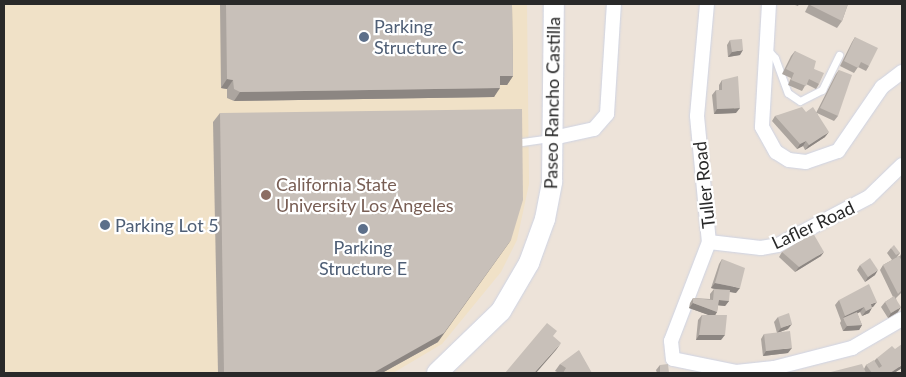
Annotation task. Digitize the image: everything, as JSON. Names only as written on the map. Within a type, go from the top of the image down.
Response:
[{"type":"street","name":"Paseo Rancho Castilla","points":[[437,373],[491,324],[529,263],[550,196],[553,138],[554,4]]},
{"type":"street","points":[[553,138],[594,129],[607,114],[614,4]]},
{"type":"street","name":"Tuller Road","points":[[707,4],[697,116],[709,242],[671,342],[672,359],[736,372],[774,368],[852,348],[902,319]]},
{"type":"street","points":[[769,4],[764,47],[762,127],[776,152],[789,160],[806,162],[838,151],[882,87],[902,72]]},
{"type":"street","name":"Lafler Road","points":[[709,242],[761,248],[778,244],[870,197],[902,165]]},
{"type":"lane","points":[[764,47],[775,58],[788,93],[800,102],[822,90],[838,55]]},
{"type":"lane","points":[[515,143],[553,138]]},
{"type":"shaded area","name":"California State University Los Angeles","points":[[4,4],[527,4],[529,184],[517,240],[501,272],[442,344],[393,373],[4,373]]},
{"type":"building","name":"Parking Structure C","points":[[226,4],[512,4],[513,76],[500,76],[500,88],[240,92],[234,89],[233,80],[227,79]]},
{"type":"building","points":[[810,4],[848,4],[842,21]]},
{"type":"building","points":[[855,37],[878,48],[869,66],[861,62],[858,68],[844,61]]},
{"type":"building","points":[[742,39],[743,50],[732,52],[730,40]]},
{"type":"building","points":[[795,51],[816,61],[814,69],[824,73],[819,84],[809,79],[806,86],[791,80],[794,73],[786,69]]},
{"type":"building","points":[[839,70],[852,75],[838,116],[820,108]]},
{"type":"building","points":[[738,76],[740,108],[717,109],[716,90],[722,90],[722,80]]},
{"type":"building","points":[[802,107],[806,112],[813,107],[829,132],[809,145],[806,141],[800,144],[775,116]]},
{"type":"building","name":"Parking Structure E","points":[[522,109],[523,200],[511,240],[444,333],[373,373],[224,373],[220,113]]},
{"type":"building","points":[[813,233],[824,252],[799,267],[782,252]]},
{"type":"building","points":[[894,245],[900,253],[896,255],[891,248]]},
{"type":"building","points":[[899,256],[902,261],[902,290],[898,294],[883,265]]},
{"type":"building","points":[[870,258],[878,270],[868,277],[860,265]]},
{"type":"building","points":[[722,259],[745,268],[740,288],[715,283]]},
{"type":"building","points":[[869,284],[877,302],[871,304],[872,308],[866,311],[864,307],[845,316],[839,300]]},
{"type":"building","points":[[714,289],[730,290],[729,301],[719,300],[717,312],[693,303],[693,298],[713,300]]},
{"type":"building","points":[[894,296],[901,307],[891,313],[885,302]]},
{"type":"building","points":[[857,312],[862,325],[847,326],[843,318]]},
{"type":"building","points":[[789,313],[792,324],[781,328],[778,317]]},
{"type":"building","points":[[702,315],[727,315],[725,335],[699,335]]},
{"type":"building","points":[[547,323],[557,331],[553,336],[561,343],[534,373],[505,373]]},
{"type":"building","points":[[790,331],[792,348],[766,351],[764,334]]},
{"type":"building","points":[[902,344],[902,365],[890,373],[872,373],[866,365],[874,360],[879,368],[882,366],[877,358],[892,346],[895,349]]},
{"type":"building","points":[[579,350],[592,373],[563,373],[566,368],[560,364]]},
{"type":"building","points":[[668,364],[669,373],[660,373],[660,365]]},
{"type":"building","points":[[862,364],[866,373],[827,373]]},
{"type":"place","name":"Parking Structure C","points":[[364,37]]},
{"type":"place","name":"California State University Los Angeles","points":[[266,195]]},
{"type":"place","name":"Parking Lot 5","points":[[105,225]]},
{"type":"place","name":"Parking Structure E","points":[[363,229]]}]
